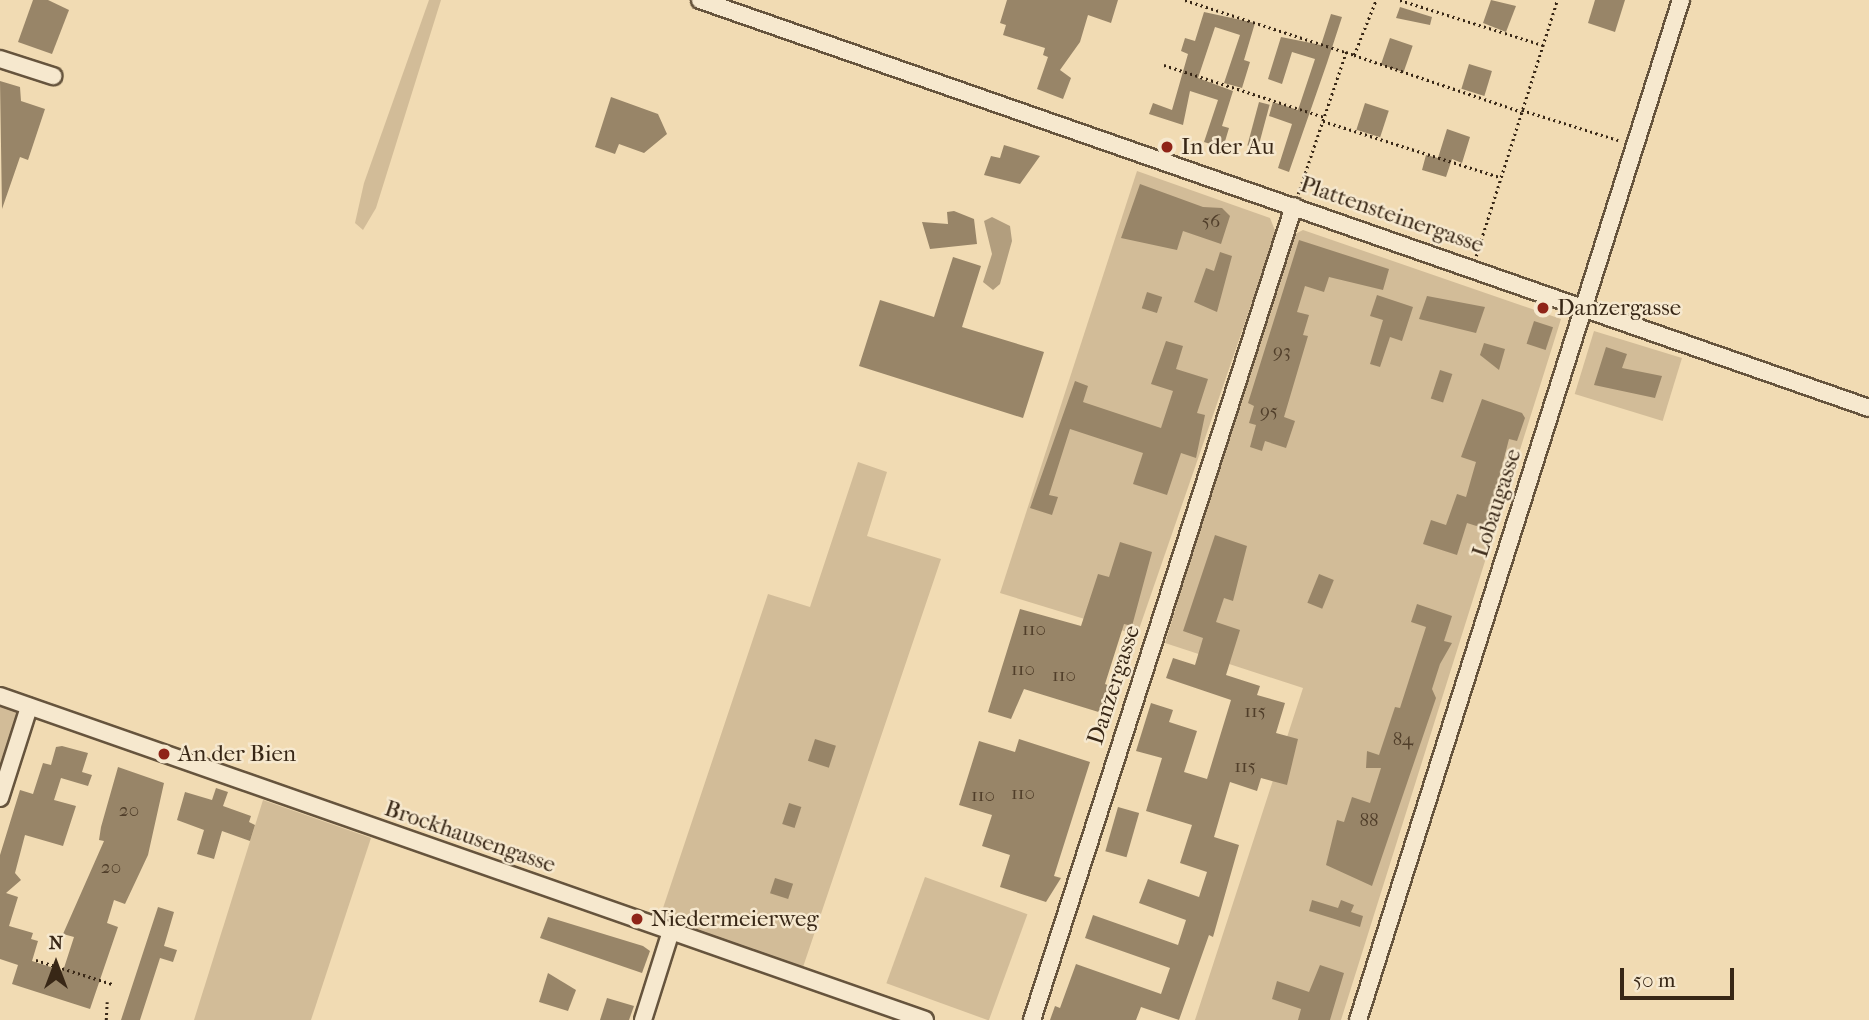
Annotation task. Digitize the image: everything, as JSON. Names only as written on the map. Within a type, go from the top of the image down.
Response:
[{"type":"street","name":"Plattensteinergasse","points":[[700,0],[1473,266],[1869,408]]},
{"type":"street","name":"Lobaugasse","points":[[1358,1020],[1681,0]]},
{"type":"street","points":[[0,59],[53,76]]},
{"type":"street","name":"Danzergasse","points":[[1032,1020],[1294,206]]},
{"type":"street","name":"Brockhausengasse","points":[[0,696],[925,1020]]},
{"type":"street","points":[[0,798],[29,707]]},
{"type":"street","points":[[643,1020],[671,931]]},
{"type":"path","points":[[1185,0],[1618,140]]},
{"type":"path","points":[[1354,55],[1376,0]]},
{"type":"path","points":[[1399,0],[1543,45]]},
{"type":"path","points":[[1473,266],[1557,0]]},
{"type":"path","points":[[1294,206],[1346,52]]},
{"type":"path","points":[[1164,65],[1501,177]]},
{"type":"path","points":[[36,960],[112,984]]},
{"type":"path","points":[[106,1020],[107,1002]]},
{"type":"shaded area","points":[[429,0],[441,0],[376,208],[363,230],[355,223],[364,183]]},
{"type":"shaded area","points":[[1137,171],[1270,218],[1276,233],[1137,635],[1000,593]]},
{"type":"shaded area","points":[[992,217],[1010,226],[1012,241],[1000,284],[993,290],[983,282],[992,254],[984,221]]},
{"type":"shaded area","points":[[1303,230],[1561,319],[1341,1020],[1195,1020],[1303,688],[1165,643],[1177,604],[1173,597],[1289,237]]},
{"type":"shaded area","points":[[1594,331],[1682,358],[1663,421],[1575,394]]},
{"type":"shaded area","points":[[858,462],[887,472],[867,536],[941,559],[802,970],[660,917],[768,594],[810,607]]},
{"type":"shaded area","points":[[0,706],[20,713],[0,776]]},
{"type":"shaded area","points":[[263,800],[371,838],[311,1020],[194,1020]]},
{"type":"shaded area","points":[[925,877],[1027,914],[989,1020],[886,983]]},
{"type":"building","points":[[33,0],[48,0],[69,10],[52,54],[18,42]]},
{"type":"building","points":[[1007,0],[1118,0],[1111,23],[1088,15],[1080,42],[1060,70],[1071,78],[1063,99],[1037,89],[1048,57],[1043,55],[1045,48],[1003,35],[1006,25],[1000,23]]},
{"type":"building","points":[[1491,0],[1516,6],[1506,32],[1483,23]]},
{"type":"building","points":[[1595,0],[1625,0],[1615,32],[1588,23]]},
{"type":"building","points":[[1400,7],[1432,17],[1430,25],[1396,18]]},
{"type":"building","points":[[1204,12],[1255,23],[1244,60],[1250,62],[1242,88],[1224,83],[1240,35],[1215,27],[1198,78],[1233,91],[1222,126],[1229,128],[1223,148],[1204,142],[1218,100],[1190,91],[1183,125],[1149,114],[1153,103],[1172,110],[1188,54],[1181,51],[1185,38],[1195,41]]},
{"type":"building","points":[[1331,14],[1342,17],[1289,172],[1278,168],[1292,124],[1269,116],[1273,102],[1298,110],[1315,59],[1292,52],[1282,84],[1268,79],[1281,37],[1321,45]]},
{"type":"building","points":[[1390,38],[1413,46],[1404,72],[1381,64]]},
{"type":"building","points":[[1469,64],[1492,71],[1484,96],[1461,89]]},
{"type":"building","points":[[0,81],[20,87],[21,101],[45,109],[28,160],[20,157],[2,209]]},
{"type":"building","points":[[611,97],[658,114],[667,134],[644,153],[619,144],[615,154],[595,147]]},
{"type":"building","points":[[1259,102],[1270,105],[1258,148],[1247,145]]},
{"type":"building","points":[[1365,103],[1389,111],[1380,137],[1356,130]]},
{"type":"building","points":[[1447,129],[1470,137],[1462,163],[1452,159],[1446,177],[1422,170],[1426,155],[1438,158]]},
{"type":"building","points":[[1004,145],[1040,156],[1020,184],[984,175],[991,156],[1000,158]]},
{"type":"building","points":[[1140,184],[1203,207],[1222,208],[1230,216],[1221,244],[1183,231],[1177,250],[1121,238]]},
{"type":"building","points":[[954,211],[974,219],[977,244],[930,249],[922,222],[948,224],[947,212]]},
{"type":"building","points":[[1299,240],[1389,269],[1383,290],[1329,277],[1324,292],[1305,286],[1297,312],[1309,315],[1303,335],[1308,336],[1284,417],[1295,421],[1286,448],[1265,441],[1262,451],[1250,447],[1256,425],[1249,423],[1254,406],[1248,403]]},
{"type":"building","points":[[1220,252],[1232,256],[1217,312],[1194,302],[1206,268],[1214,271]]},
{"type":"building","points":[[953,257],[981,266],[962,327],[1044,352],[1023,418],[859,366],[880,300],[934,317]]},
{"type":"building","points":[[1147,292],[1162,297],[1157,313],[1142,308]]},
{"type":"building","points":[[1377,295],[1413,307],[1402,341],[1390,337],[1380,367],[1370,364],[1383,320],[1370,316]]},
{"type":"building","points":[[1427,296],[1485,307],[1476,333],[1419,319]]},
{"type":"building","points":[[1534,321],[1553,327],[1546,350],[1527,344]]},
{"type":"building","points":[[1166,341],[1183,346],[1176,369],[1208,379],[1197,413],[1205,415],[1196,458],[1181,453],[1167,495],[1133,484],[1143,453],[1070,429],[1049,495],[1058,497],[1052,515],[1030,508],[1075,381],[1088,386],[1083,402],[1161,428],[1173,391],[1151,384]]},
{"type":"building","points":[[1484,343],[1505,349],[1499,370],[1480,355]]},
{"type":"building","points":[[1606,347],[1627,354],[1622,368],[1662,376],[1655,398],[1594,385]]},
{"type":"building","points":[[1440,370],[1452,374],[1443,403],[1431,399]]},
{"type":"building","points":[[1482,399],[1522,413],[1525,418],[1517,441],[1509,439],[1486,529],[1467,523],[1457,555],[1423,544],[1431,520],[1446,525],[1457,494],[1466,497],[1476,462],[1461,457]]},
{"type":"building","points":[[1215,535],[1247,546],[1233,601],[1224,598],[1216,622],[1240,630],[1226,675],[1260,686],[1257,695],[1285,703],[1276,733],[1298,739],[1287,785],[1261,778],[1257,791],[1230,782],[1214,837],[1239,845],[1213,937],[1209,935],[1179,1020],[1141,1007],[1136,1020],[1050,1020],[1055,1006],[1060,1008],[1076,964],[1161,994],[1170,968],[1085,938],[1093,915],[1178,945],[1186,920],[1139,903],[1148,879],[1199,897],[1207,872],[1180,863],[1192,825],[1146,811],[1162,758],[1136,751],[1151,703],[1173,710],[1169,722],[1197,731],[1184,772],[1207,779],[1231,700],[1166,678],[1173,658],[1195,665],[1203,638],[1183,631]]},
{"type":"building","points":[[1120,542],[1152,552],[1132,626],[1124,624],[1105,684],[1113,687],[1105,714],[1024,689],[1011,719],[988,712],[1020,609],[1081,626],[1098,574],[1109,577]]},
{"type":"building","points":[[1319,574],[1334,580],[1322,609],[1307,603]]},
{"type":"building","points":[[1417,604],[1452,616],[1444,641],[1452,643],[1440,664],[1432,689],[1436,698],[1372,886],[1326,865],[1337,820],[1344,822],[1352,797],[1370,803],[1381,768],[1366,768],[1367,751],[1379,755],[1395,707],[1400,708],[1426,627],[1411,622]]},
{"type":"building","points":[[815,739],[836,746],[829,768],[808,761]]},
{"type":"building","points":[[1019,739],[1090,762],[1054,876],[1061,878],[1046,902],[1000,887],[1010,855],[982,846],[992,815],[959,805],[979,741],[1015,752]]},
{"type":"building","points":[[56,747],[88,753],[82,772],[92,775],[88,786],[61,778],[54,800],[76,806],[63,846],[25,835],[15,873],[21,880],[6,893],[18,897],[9,926],[33,933],[31,939],[38,941],[32,961],[63,971],[74,937],[63,934],[104,841],[99,840],[101,827],[118,767],[164,783],[148,855],[125,904],[114,900],[107,923],[118,927],[90,1009],[12,984],[18,965],[0,959],[0,855],[20,790],[33,794],[43,763],[51,765]]},
{"type":"building","points":[[216,788],[228,792],[223,806],[251,816],[249,822],[255,825],[250,841],[222,831],[214,859],[197,854],[204,830],[177,820],[185,792],[212,800]]},
{"type":"building","points":[[789,803],[801,807],[795,828],[782,824]]},
{"type":"building","points":[[1118,807],[1139,813],[1126,857],[1105,851]]},
{"type":"building","points":[[775,878],[793,884],[788,899],[770,893]]},
{"type":"building","points":[[1312,900],[1338,908],[1341,900],[1354,905],[1351,912],[1363,916],[1360,927],[1309,911]]},
{"type":"building","points":[[158,907],[174,912],[164,946],[177,950],[173,962],[160,958],[140,1020],[121,1020]]},
{"type":"building","points":[[548,917],[643,946],[650,951],[642,973],[540,938]]},
{"type":"building","points":[[1320,965],[1344,973],[1330,1020],[1298,1020],[1301,1009],[1272,999],[1277,981],[1309,992]]},
{"type":"building","points":[[548,973],[576,990],[568,1011],[539,1002]]},
{"type":"building","points":[[607,998],[634,1006],[629,1020],[600,1020]]},
{"type":"place","name":"In der Au","points":[[1167,147]]},
{"type":"place","name":"Danzergasse","points":[[1543,308]]},
{"type":"place","name":"An der Bien","points":[[164,754]]},
{"type":"place","name":"Niedermeierweg","points":[[637,919]]}]
